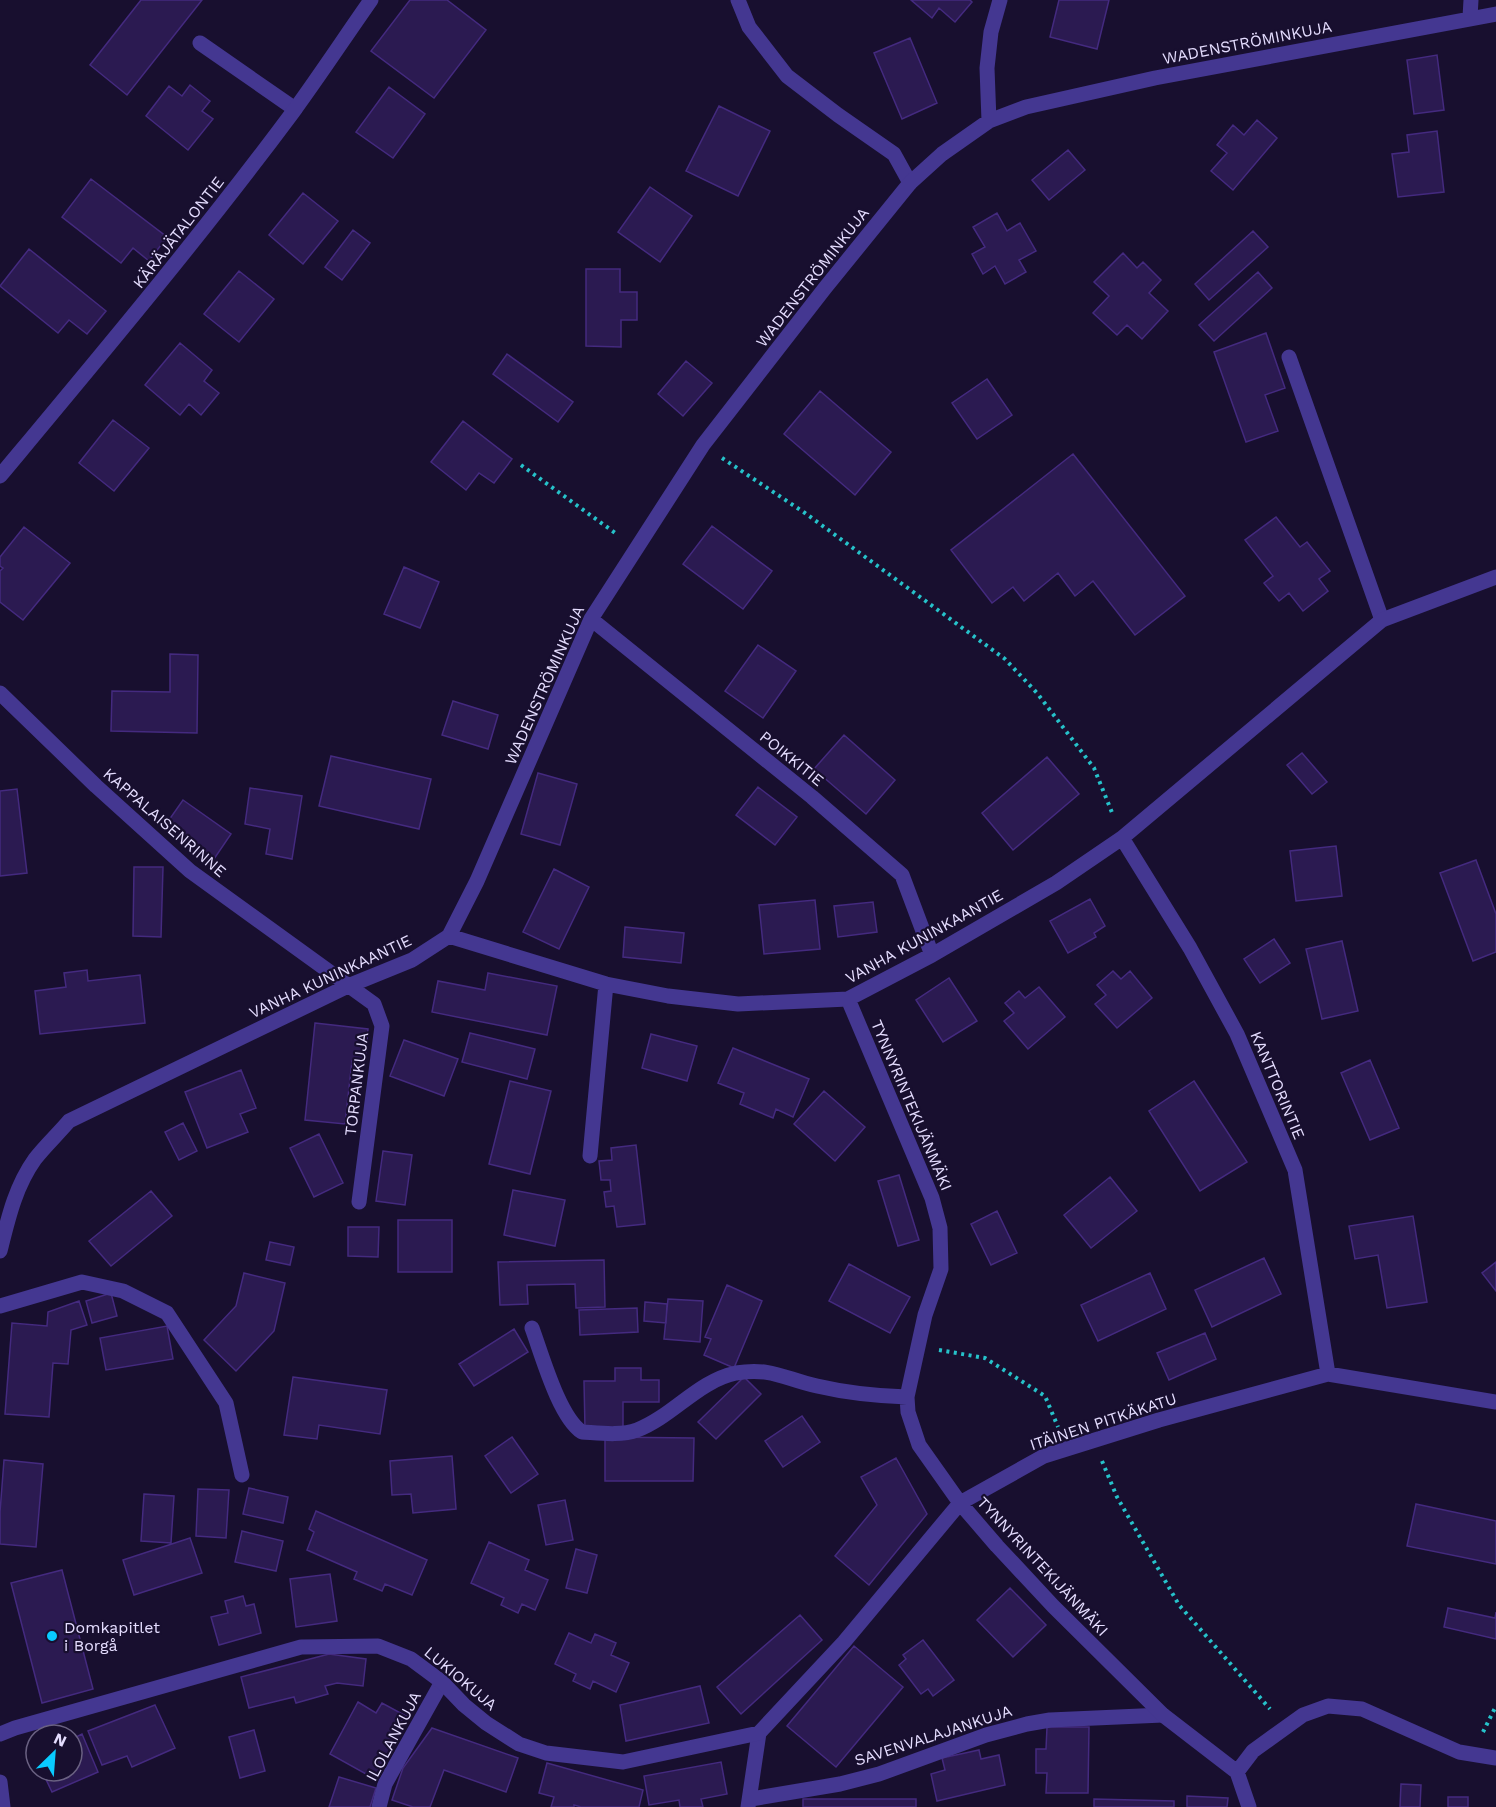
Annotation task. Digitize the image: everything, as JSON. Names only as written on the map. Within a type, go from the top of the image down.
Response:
[{"type":"street","name":"KÄRÄJÄTALONTIE","points":[[0,476],[143,304],[295,109],[371,0]]},
{"type":"street","points":[[738,0],[749,27],[787,76],[894,154],[910,183]]},
{"type":"street","points":[[989,121],[987,68],[991,32],[1000,0]]},
{"type":"street","points":[[1470,17],[1472,0]]},
{"type":"street","name":"WADENSTRÖMINKUJA","points":[[449,936],[477,881],[591,620],[703,446],[825,288],[910,183],[942,154],[989,121],[1026,106],[1155,78],[1470,17],[1496,14]]},
{"type":"street","points":[[200,43],[295,109]]},
{"type":"street","points":[[1289,357],[1382,620]]},
{"type":"street","name":"VANHA KUNINKAANTIE","points":[[0,1251],[10,1208],[23,1177],[35,1158],[69,1121],[348,986],[412,960],[449,936],[606,984],[668,996],[738,1004],[848,999],[932,955],[1056,883],[1122,838],[1382,620],[1496,577]]},
{"type":"street","name":"POIKKITIE","points":[[591,620],[812,797],[902,875],[932,955]]},
{"type":"street","name":"KAPPALAISENRINNE","points":[[0,693],[96,786],[190,872],[348,986]]},
{"type":"street","name":"KANTTORINTIE","points":[[1122,838],[1190,948],[1237,1034],[1294,1170],[1328,1374]]},
{"type":"street","points":[[590,1156],[606,984]]},
{"type":"street","name":"TORPANKUJA","points":[[348,986],[374,1005],[382,1026],[360,1202]]},
{"type":"street","name":"TYNNYRINTEKIJÄNMÄKI","points":[[848,999],[932,1198],[940,1228],[941,1269],[925,1315],[908,1397],[908,1412],[919,1445],[960,1503],[1053,1606],[1163,1715],[1236,1772]]},
{"type":"street","points":[[0,1306],[82,1281],[123,1291],[167,1314],[226,1403],[242,1475]]},
{"type":"street","points":[[532,1328],[565,1412],[571,1422],[582,1432],[637,1430],[717,1380],[734,1374],[760,1370],[813,1386],[856,1395],[908,1397]]},
{"type":"street","name":"ITÄINEN PITKÄKATU","points":[[759,1733],[844,1642],[960,1503],[1044,1456],[1159,1420],[1328,1374],[1496,1402]]},
{"type":"street","name":"LUKIOKUJA","points":[[0,1734],[301,1647],[378,1646],[411,1659],[442,1682],[464,1705],[486,1723],[519,1744],[546,1753],[623,1762],[759,1733]]},
{"type":"street","name":"ILOLANKUJA","points":[[379,1807],[385,1784],[442,1682]]},
{"type":"street","points":[[1249,1807],[1236,1772],[1253,1751],[1286,1727],[1303,1715],[1328,1706],[1362,1709],[1459,1752],[1496,1758]]},
{"type":"street","name":"SAVENVALAJANKUJA","points":[[750,1803],[879,1774],[986,1735],[1027,1724],[1050,1720],[1163,1715]]},
{"type":"street","points":[[750,1803],[759,1733]]},
{"type":"street","points":[[0,1782],[3,1807]]},
{"type":"path","points":[[703,446],[805,513],[1005,659],[1037,693],[1094,768],[1122,838]]},
{"type":"path","points":[[521,465],[636,549]]},
{"type":"path","points":[[918,1346],[985,1358],[1045,1396],[1068,1448]]},
{"type":"path","points":[[1093,1440],[1117,1497],[1179,1605],[1286,1727]]},
{"type":"building","points":[[141,0],[202,0],[127,95],[90,65]]},
{"type":"building","points":[[410,0],[447,0],[486,30],[434,98],[371,51]]},
{"type":"building","points":[[911,0],[970,0],[972,2],[955,22],[939,8],[932,18]]},
{"type":"building","points":[[1059,0],[1109,0],[1097,49],[1050,37]]},
{"type":"building","points":[[910,38],[937,103],[902,119],[874,53]]},
{"type":"building","points":[[1437,55],[1444,110],[1414,114],[1407,60]]},
{"type":"building","points":[[190,85],[210,101],[202,111],[213,119],[188,150],[146,116],[169,86],[182,96]]},
{"type":"building","points":[[389,87],[425,114],[393,158],[356,132]]},
{"type":"building","points":[[719,106],[770,131],[738,196],[686,171]]},
{"type":"building","points":[[1257,120],[1277,138],[1233,190],[1211,171],[1227,153],[1217,145],[1233,125],[1244,135]]},
{"type":"building","points":[[1437,131],[1444,192],[1398,197],[1392,154],[1409,152],[1407,135]]},
{"type":"building","points":[[1068,150],[1085,170],[1049,200],[1032,180]]},
{"type":"building","points":[[91,179],[167,237],[149,261],[133,248],[121,263],[62,217]]},
{"type":"building","points":[[650,187],[692,216],[660,262],[618,232]]},
{"type":"building","points":[[303,193],[338,221],[303,264],[269,235]]},
{"type":"building","points":[[997,213],[1007,231],[1020,223],[1036,251],[1019,260],[1026,272],[1005,284],[995,266],[983,274],[972,254],[985,247],[973,227]]},
{"type":"building","points":[[353,230],[370,243],[342,280],[325,267]]},
{"type":"building","points":[[1253,231],[1268,247],[1209,300],[1195,284]]},
{"type":"building","points":[[29,249],[106,311],[87,334],[69,320],[58,333],[0,286]]},
{"type":"building","points":[[1123,253],[1137,268],[1143,262],[1161,280],[1149,293],[1168,311],[1142,339],[1127,325],[1117,335],[1093,313],[1109,296],[1094,282]]},
{"type":"building","points":[[586,269],[620,269],[620,292],[637,292],[637,320],[621,320],[621,347],[586,346]]},
{"type":"building","points":[[239,271],[274,299],[239,342],[204,314]]},
{"type":"building","points":[[1258,272],[1272,288],[1214,341],[1199,325]]},
{"type":"building","points":[[1266,333],[1285,388],[1265,395],[1278,431],[1246,442],[1214,352]]},
{"type":"building","points":[[180,343],[212,370],[204,381],[219,393],[201,415],[189,404],[180,415],[145,385]]},
{"type":"building","points":[[507,354],[573,402],[558,422],[493,374]]},
{"type":"building","points":[[686,361],[712,383],[683,416],[658,394]]},
{"type":"building","points":[[987,379],[1012,415],[977,439],[952,403]]},
{"type":"building","points":[[820,391],[891,452],[855,495],[784,434]]},
{"type":"building","points":[[113,420],[149,448],[114,491],[79,463]]},
{"type":"building","points":[[463,421],[512,459],[494,483],[479,473],[466,490],[431,462]]},
{"type":"building","points":[[1073,454],[1185,596],[1135,635],[1093,581],[1075,596],[1058,573],[1024,601],[1013,587],[992,603],[951,550]]},
{"type":"building","points":[[1276,517],[1300,547],[1307,542],[1330,571],[1319,579],[1328,591],[1303,611],[1289,593],[1279,601],[1264,583],[1273,576],[1245,540]]},
{"type":"building","points":[[712,526],[772,571],[743,609],[683,564]]},
{"type":"building","points":[[24,527],[70,563],[23,620],[0,602],[0,571],[3,568],[0,566],[0,557]]},
{"type":"building","points":[[404,567],[439,582],[420,628],[384,614]]},
{"type":"building","points":[[758,645],[796,671],[763,718],[725,691]]},
{"type":"building","points":[[170,654],[198,655],[197,733],[111,731],[112,691],[170,692]]},
{"type":"building","points":[[453,701],[498,715],[488,749],[442,735]]},
{"type":"building","points":[[844,735],[895,780],[866,814],[814,769]]},
{"type":"building","points":[[1302,753],[1327,782],[1312,794],[1287,765]]},
{"type":"building","points":[[331,756],[431,779],[419,829],[319,806]]},
{"type":"building","points":[[1047,757],[1079,794],[1013,850],[982,813]]},
{"type":"building","points":[[538,773],[577,784],[560,845],[521,834]]},
{"type":"building","points":[[758,787],[797,817],[775,845],[736,815]]},
{"type":"building","points":[[250,788],[302,796],[292,859],[266,854],[270,829],[245,824]]},
{"type":"building","points":[[17,789],[27,873],[0,876],[0,791]]},
{"type":"building","points":[[183,800],[231,834],[212,862],[164,827]]},
{"type":"building","points":[[1336,846],[1342,896],[1296,901],[1290,851]]},
{"type":"building","points":[[1476,860],[1496,914],[1496,952],[1473,961],[1440,873]]},
{"type":"building","points":[[134,867],[163,867],[161,937],[133,936]]},
{"type":"building","points":[[554,869],[589,887],[559,949],[523,932]]},
{"type":"building","points":[[1090,899],[1105,926],[1094,933],[1096,937],[1068,953],[1050,921]]},
{"type":"building","points":[[815,900],[820,949],[764,954],[759,905]]},
{"type":"building","points":[[873,902],[877,932],[838,937],[834,906]]},
{"type":"building","points":[[625,927],[684,933],[681,963],[623,957]]},
{"type":"building","points":[[1274,939],[1290,963],[1260,983],[1244,959]]},
{"type":"building","points":[[1342,941],[1358,1011],[1322,1019],[1306,949]]},
{"type":"building","points":[[87,970],[88,981],[140,975],[145,1023],[40,1034],[35,991],[66,987],[64,973]]},
{"type":"building","points":[[1113,971],[1121,979],[1130,971],[1152,998],[1117,1028],[1095,1004],[1106,995],[1097,985]]},
{"type":"building","points":[[488,973],[557,986],[547,1035],[432,1012],[438,981],[485,990]]},
{"type":"building","points":[[949,978],[977,1021],[943,1042],[916,1000]]},
{"type":"building","points":[[1039,987],[1065,1017],[1028,1049],[1004,1021],[1014,1013],[1005,1003],[1019,991],[1025,998]]},
{"type":"building","points":[[315,1023],[368,1029],[365,1062],[352,1061],[345,1124],[305,1120]]},
{"type":"building","points":[[470,1033],[535,1049],[527,1079],[462,1062]]},
{"type":"building","points":[[651,1034],[697,1046],[687,1081],[642,1068]]},
{"type":"building","points":[[404,1040],[458,1059],[444,1096],[390,1076]]},
{"type":"building","points":[[733,1048],[809,1079],[793,1117],[776,1109],[773,1118],[740,1104],[744,1093],[718,1083]]},
{"type":"building","points":[[1370,1060],[1399,1128],[1370,1140],[1341,1073]]},
{"type":"building","points":[[241,1070],[256,1108],[240,1114],[248,1132],[207,1148],[185,1092]]},
{"type":"building","points":[[510,1081],[551,1091],[530,1174],[489,1164]]},
{"type":"building","points":[[1194,1081],[1247,1162],[1200,1191],[1149,1111]]},
{"type":"building","points":[[824,1091],[865,1127],[835,1161],[794,1124]]},
{"type":"building","points":[[183,1123],[197,1151],[179,1160],[165,1132]]},
{"type":"building","points":[[319,1134],[343,1183],[314,1197],[290,1148]]},
{"type":"building","points":[[636,1145],[645,1224],[617,1227],[614,1206],[606,1207],[604,1192],[611,1191],[610,1180],[601,1180],[599,1161],[612,1160],[611,1148]]},
{"type":"building","points":[[383,1151],[412,1155],[405,1205],[376,1201]]},
{"type":"building","points":[[899,1175],[919,1240],[898,1246],[878,1181]]},
{"type":"building","points":[[1110,1177],[1137,1211],[1091,1248],[1064,1215]]},
{"type":"building","points":[[513,1190],[565,1200],[555,1246],[504,1235]]},
{"type":"building","points":[[151,1191],[172,1216],[111,1266],[89,1241]]},
{"type":"building","points":[[997,1211],[1017,1253],[991,1265],[971,1224]]},
{"type":"building","points":[[1413,1216],[1427,1302],[1387,1308],[1378,1255],[1355,1259],[1349,1226]]},
{"type":"building","points":[[398,1220],[452,1220],[452,1272],[398,1272]]},
{"type":"building","points":[[348,1227],[379,1227],[378,1257],[348,1256]]},
{"type":"building","points":[[270,1242],[294,1247],[290,1265],[266,1260]]},
{"type":"building","points":[[1264,1258],[1281,1294],[1212,1327],[1195,1290]]},
{"type":"building","points":[[604,1260],[605,1307],[576,1308],[575,1284],[527,1285],[528,1304],[500,1305],[498,1262]]},
{"type":"building","points":[[1496,1262],[1496,1291],[1482,1273]]},
{"type":"building","points":[[849,1264],[910,1297],[890,1333],[829,1301]]},
{"type":"building","points":[[244,1273],[285,1283],[274,1331],[236,1371],[204,1340],[236,1306]]},
{"type":"building","points":[[1150,1273],[1166,1309],[1098,1341],[1081,1305]]},
{"type":"building","points":[[727,1285],[762,1301],[734,1368],[704,1355],[711,1339],[705,1337]]},
{"type":"building","points":[[111,1293],[117,1316],[92,1323],[86,1301]]},
{"type":"building","points":[[668,1299],[703,1301],[700,1342],[664,1339]]},
{"type":"building","points":[[79,1301],[87,1325],[71,1330],[68,1364],[53,1363],[49,1417],[5,1414],[12,1323],[47,1326],[48,1312]]},
{"type":"building","points":[[645,1302],[667,1304],[666,1323],[644,1321]]},
{"type":"building","points":[[637,1308],[638,1332],[580,1335],[579,1310]]},
{"type":"building","points":[[167,1326],[173,1359],[106,1370],[100,1338]]},
{"type":"building","points":[[514,1329],[528,1352],[474,1386],[459,1364]]},
{"type":"building","points":[[1205,1333],[1216,1359],[1169,1380],[1157,1353]]},
{"type":"building","points":[[615,1368],[641,1368],[641,1380],[659,1380],[659,1402],[623,1402],[623,1428],[585,1429],[584,1381],[615,1381]]},
{"type":"building","points":[[293,1377],[387,1390],[380,1434],[319,1425],[317,1439],[284,1435]]},
{"type":"building","points":[[744,1377],[761,1394],[716,1439],[698,1422]]},
{"type":"building","points":[[802,1416],[820,1442],[783,1467],[765,1441]]},
{"type":"building","points":[[512,1437],[538,1474],[511,1493],[485,1456]]},
{"type":"building","points":[[605,1437],[694,1438],[693,1481],[605,1481]]},
{"type":"building","points":[[452,1456],[456,1509],[413,1513],[411,1494],[392,1495],[390,1461]]},
{"type":"building","points":[[896,1458],[927,1514],[869,1585],[835,1556],[877,1505],[861,1477]]},
{"type":"building","points":[[4,1460],[43,1464],[36,1547],[0,1544]]},
{"type":"building","points":[[249,1488],[288,1497],[283,1523],[243,1514]]},
{"type":"building","points":[[198,1489],[229,1490],[226,1538],[196,1536]]},
{"type":"building","points":[[144,1494],[174,1496],[171,1543],[141,1541]]},
{"type":"building","points":[[565,1500],[573,1540],[546,1545],[538,1505]]},
{"type":"building","points":[[1416,1504],[1496,1521],[1496,1564],[1407,1546]]},
{"type":"building","points":[[316,1511],[427,1560],[412,1595],[385,1584],[382,1591],[354,1579],[357,1572],[307,1550],[314,1532],[309,1529]]},
{"type":"building","points":[[242,1531],[283,1541],[276,1571],[235,1562]]},
{"type":"building","points":[[190,1538],[202,1573],[134,1595],[123,1560]]},
{"type":"building","points":[[489,1542],[529,1560],[525,1570],[548,1580],[535,1610],[522,1604],[518,1613],[501,1605],[504,1598],[471,1583]]},
{"type":"building","points":[[576,1549],[597,1555],[587,1593],[566,1588]]},
{"type":"building","name":"Domkapitlet i Borgå","points":[[62,1570],[93,1689],[42,1703],[11,1583]]},
{"type":"building","points":[[330,1574],[337,1621],[296,1627],[290,1579]]},
{"type":"building","points":[[1010,1588],[1046,1625],[1013,1657],[977,1620]]},
{"type":"building","points":[[243,1596],[246,1606],[254,1604],[261,1633],[219,1645],[211,1617],[228,1613],[225,1601]]},
{"type":"building","points":[[1448,1608],[1495,1618],[1496,1612],[1496,1639],[1444,1627]]},
{"type":"building","points":[[800,1615],[822,1640],[741,1714],[717,1687]]},
{"type":"building","points":[[569,1633],[591,1643],[595,1634],[616,1643],[611,1655],[629,1663],[616,1692],[593,1681],[590,1689],[573,1681],[576,1674],[555,1664]]},
{"type":"building","points":[[923,1640],[954,1680],[933,1696],[928,1689],[921,1694],[899,1665],[906,1659],[903,1655]]},
{"type":"building","points":[[854,1646],[903,1687],[836,1767],[787,1726]]},
{"type":"building","points":[[329,1654],[366,1659],[363,1686],[337,1683],[325,1686],[328,1694],[296,1703],[294,1697],[249,1708],[241,1677]]},
{"type":"building","points":[[700,1686],[709,1723],[626,1741],[620,1705]]},
{"type":"building","points":[[358,1702],[376,1713],[382,1703],[408,1717],[375,1779],[330,1754]]},
{"type":"building","points":[[155,1705],[175,1748],[132,1767],[127,1756],[102,1765],[88,1731]]},
{"type":"building","points":[[1047,1727],[1089,1727],[1088,1793],[1046,1793],[1047,1773],[1036,1773],[1036,1749],[1046,1749]]},
{"type":"building","points":[[432,1728],[518,1758],[506,1792],[444,1770],[430,1807],[413,1807],[392,1800],[403,1768]]},
{"type":"building","points":[[254,1730],[265,1771],[240,1778],[229,1737]]},
{"type":"building","points":[[84,1739],[98,1772],[84,1778]]},
{"type":"building","points":[[979,1750],[981,1759],[999,1755],[1005,1785],[937,1801],[931,1774],[945,1770],[942,1758]]},
{"type":"building","points":[[721,1762],[727,1794],[701,1799],[703,1807],[680,1807],[679,1800],[649,1805],[644,1776]]},
{"type":"building","points":[[547,1763],[643,1790],[639,1807],[574,1805],[574,1807],[551,1807],[554,1797],[539,1793]]},
{"type":"building","points":[[339,1777],[376,1788],[370,1807],[329,1807]]},
{"type":"building","points":[[48,1783],[73,1783],[52,1792]]},
{"type":"building","points":[[1401,1784],[1421,1785],[1420,1807],[1400,1807]]},
{"type":"building","points":[[1187,1796],[1228,1798],[1227,1807],[1187,1807]]},
{"type":"building","points":[[1448,1797],[1468,1797],[1468,1807],[1448,1807]]},
{"type":"building","points":[[803,1799],[916,1799],[916,1807],[803,1807]]},
{"type":"building","points":[[1094,1799],[1174,1801],[1174,1807],[1094,1807]]},
{"type":"place","name":"Domkapitlet i Borgå","points":[[52,1636]]}]
